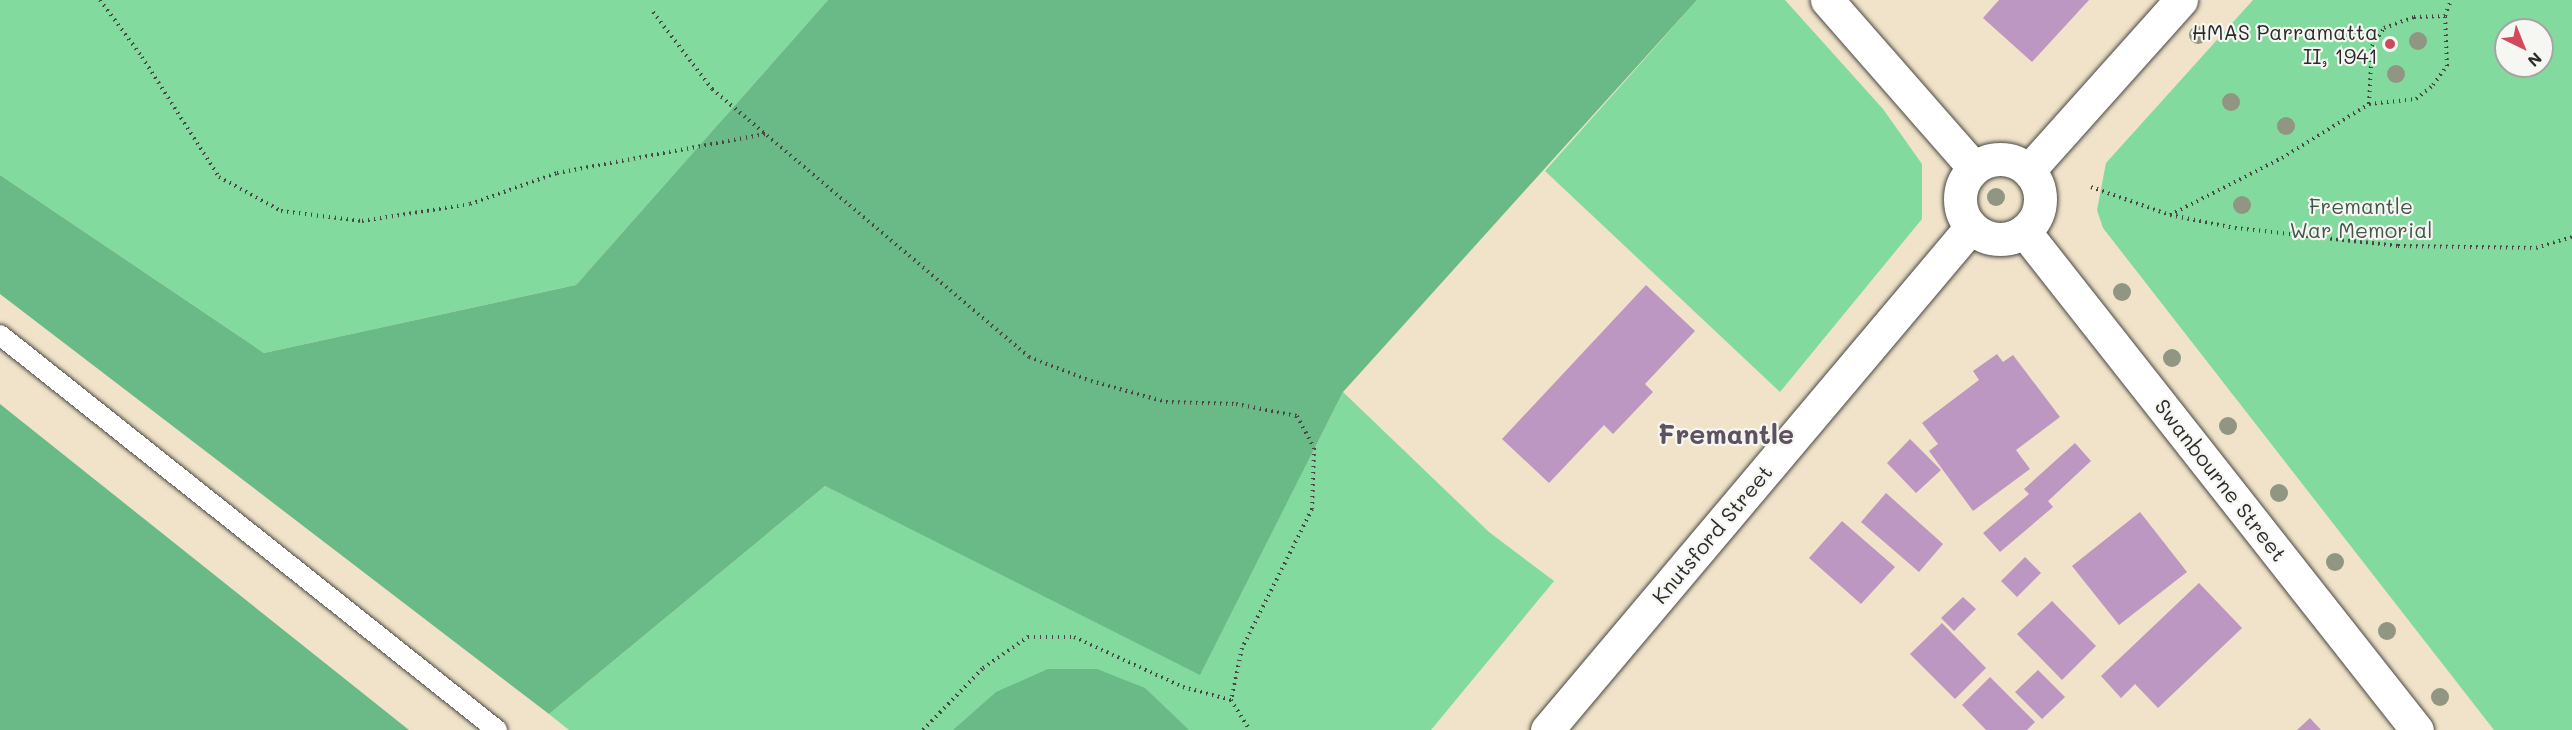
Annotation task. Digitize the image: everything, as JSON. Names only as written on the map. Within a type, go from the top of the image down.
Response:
[{"type":"street","points":[[1827,0],[1974,168]]},
{"type":"street","points":[[2029,170],[2181,0]]},
{"type":"street","points":[[1995,158],[2019,163],[2029,170],[2040,195],[2039,208],[2024,231],[2013,237],[1990,238],[1971,227],[1963,216],[1960,197],[1965,178],[1974,168],[1995,158]]},
{"type":"street","name":"Knutsford Street","points":[[1547,730],[1971,227]]},
{"type":"street","name":"Swanbourne Street","points":[[2024,231],[2417,730]]},
{"type":"lane","points":[[0,335],[497,730]]},
{"type":"path","points":[[100,0],[142,57],[219,177],[281,211],[362,221],[470,204],[557,173],[766,134]]},
{"type":"path","points":[[2170,215],[2282,158],[2369,104],[2416,99],[2433,85],[2447,66],[2445,16],[2451,0]]},
{"type":"path","points":[[653,12],[712,89],[1029,357],[1091,381],[1166,402],[1236,404],[1297,416],[1314,448],[1312,509],[1242,648],[1232,700],[1250,730]]},
{"type":"path","points":[[2369,104],[2372,46],[2385,28],[2414,17],[2445,16]]},
{"type":"path","points":[[2091,188],[2170,215],[2235,228],[2398,246],[2536,248],[2572,237]]},
{"type":"path","points":[[923,730],[983,668],[1028,637],[1074,637],[1183,687],[1232,700]]},
{"type":"green space","points":[[0,0],[828,0],[576,285],[264,353],[0,175]]},
{"type":"green space","points":[[828,0],[1697,0],[1343,392],[1200,675],[825,486],[549,714],[0,294],[0,175],[264,353],[576,285]]},
{"type":"green space","points":[[1697,0],[1785,0],[1883,109],[1922,164],[1922,219],[1780,392],[1545,171]]},
{"type":"green space","name":"Fremantle War Memorial","points":[[2253,0],[2572,0],[2572,730],[2494,730],[2103,228],[2097,210],[2106,163]]},
{"type":"green space","points":[[1343,392],[1489,532],[1554,581],[1431,730],[569,730],[549,714],[825,486],[1200,674]]},
{"type":"green space","points":[[0,404],[409,730],[0,730]]},
{"type":"green space","points":[[1048,669],[1097,669],[1145,688],[1189,730],[953,730],[996,692]]},
{"type":"building","points":[[1999,0],[2089,0],[2032,62],[1983,18]]},
{"type":"building","points":[[1646,285],[1695,331],[1645,384],[1653,392],[1613,434],[1604,425],[1549,483],[1502,439]]},
{"type":"building","points":[[1997,354],[2003,362],[2013,355],[2060,417],[2016,450],[2030,469],[1973,511],[1929,451],[1938,444],[1922,423],[1979,380],[1973,371]]},
{"type":"building","points":[[1910,439],[1941,470],[1916,493],[1887,463]]},
{"type":"building","points":[[2075,443],[2091,461],[2048,501],[2053,507],[2000,552],[1983,533],[2029,494],[2024,489]]},
{"type":"building","points":[[1886,493],[1943,544],[1919,572],[1861,522]]},
{"type":"building","points":[[2140,512],[2187,572],[2119,625],[2072,566]]},
{"type":"building","points":[[1842,521],[1895,567],[1861,604],[1809,558]]},
{"type":"building","points":[[2025,557],[2041,573],[2017,597],[2001,581]]},
{"type":"building","points":[[2199,583],[2242,628],[2158,708],[2135,684],[2121,698],[2101,676]]},
{"type":"building","points":[[1963,597],[1976,609],[1954,631],[1941,618]]},
{"type":"building","points":[[2052,601],[2096,646],[2062,680],[2017,634]]},
{"type":"building","points":[[1942,623],[1986,668],[1955,699],[1910,654]]},
{"type":"building","points":[[2038,670],[2065,697],[2042,719],[2015,692]]},
{"type":"building","points":[[1990,677],[2035,722],[2027,730],[1986,730],[1962,705]]},
{"type":"building","points":[[2310,718],[2321,730],[2297,730]]},
{"type":"place","name":"HMAS Parramatta II, 1941","points":[[2390,44]]},
{"type":"district","name":"Fremantle","points":[[1726,434]]}]
